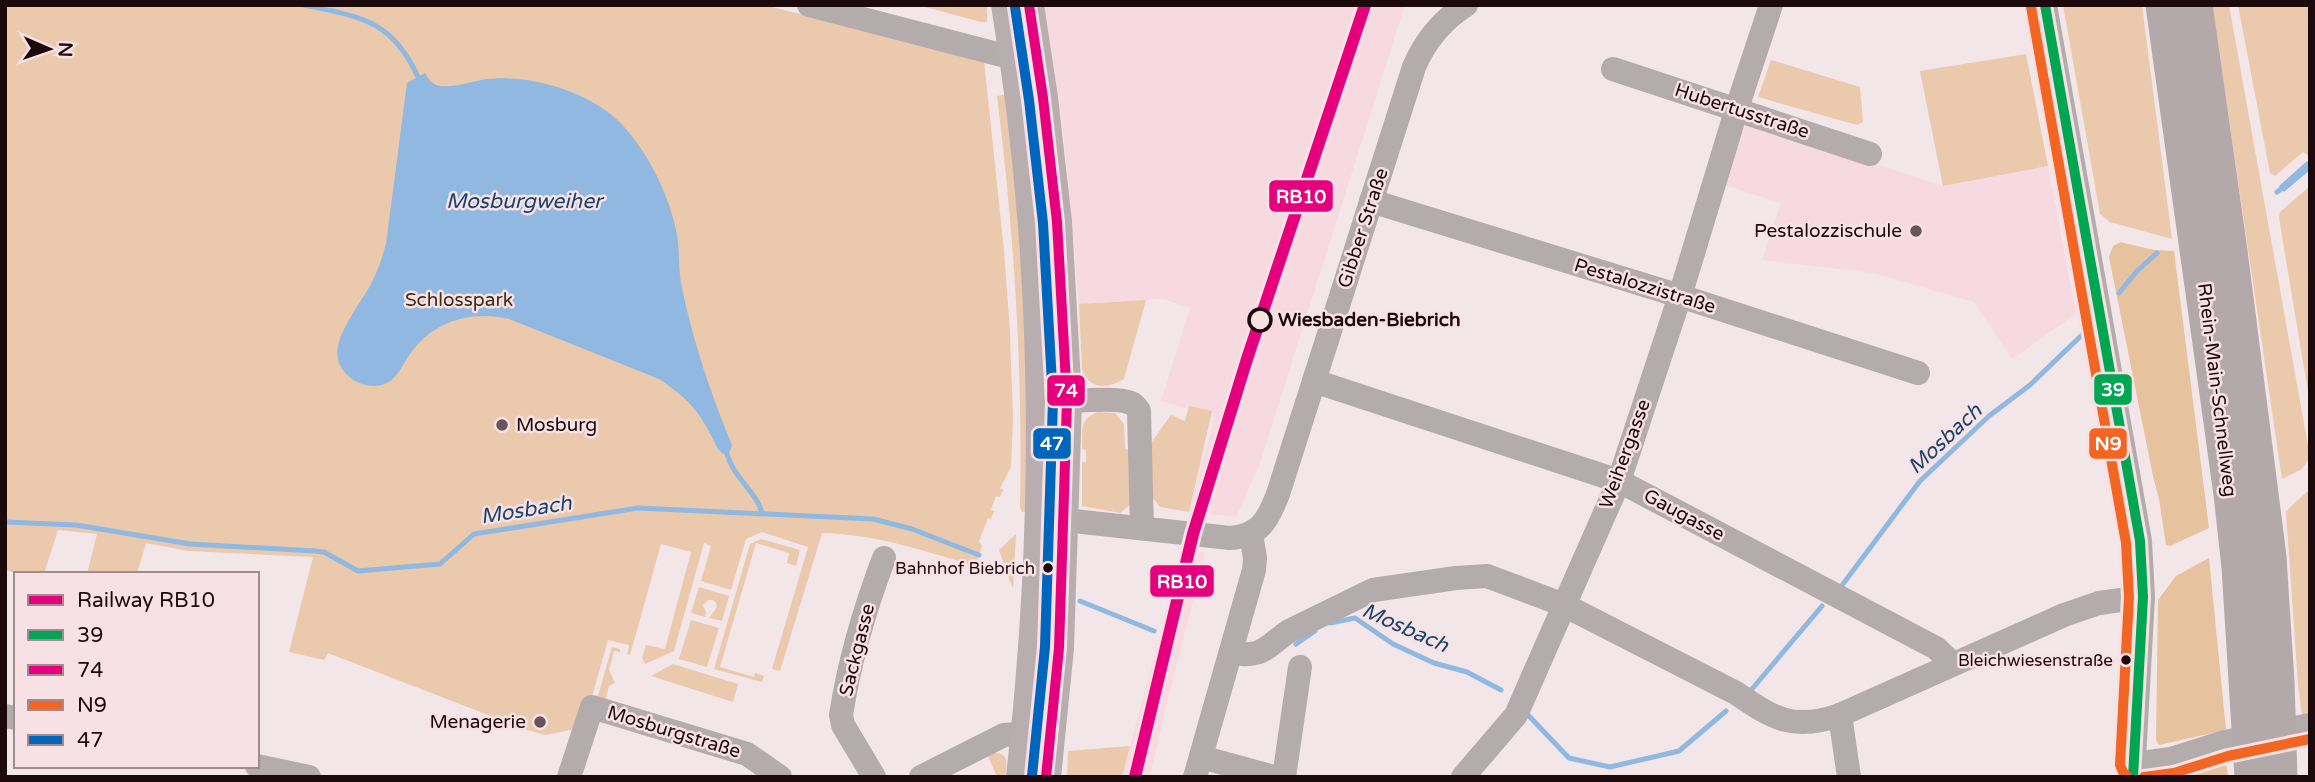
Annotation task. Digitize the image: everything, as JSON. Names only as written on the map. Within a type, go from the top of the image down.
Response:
[{"type":"highway","name":"Rhein-Main-Schnellweg","points":[[2163,5],[2206,191]]},
{"type":"highway","name":"Rhein-Main-Schnellweg","points":[[2194,5],[2206,191],[2246,490],[2254,562],[2262,687],[2273,776]]},
{"type":"main road","points":[[1006,5],[1054,407],[1064,520],[1059,648],[1039,733],[1021,777]]},
{"type":"main road","points":[[1029,5],[1057,222],[1054,407],[1041,477],[1037,603],[1039,733],[1046,777]]},
{"type":"street","points":[[809,5],[1013,58]]},
{"type":"street","name":"Weihergasse","points":[[1463,777],[1516,715],[1619,481],[1771,5]]},
{"type":"street","points":[[2045,5],[2140,541],[2143,597],[2133,770],[2225,742],[2310,725]]},
{"type":"street","name":"Gibber Straße","points":[[1251,534],[1264,523],[1273,508],[1414,67],[1423,47],[1456,8]]},
{"type":"street","name":"Hubertusstraße","points":[[1614,69],[1870,153]]},
{"type":"street","name":"Pestalozzistraße","points":[[1371,201],[1918,373]]},
{"type":"street","name":"Gaugasse","points":[[1314,381],[1619,481],[1936,648],[1954,664]]},
{"type":"street","points":[[1054,407],[1125,402],[1131,403],[1139,411],[1142,527]]},
{"type":"street","points":[[1041,477],[1053,511],[1064,520],[1230,538],[1251,534],[1254,570],[1198,767],[1274,777]]},
{"type":"street","name":"Sackgasse","points":[[874,777],[843,725],[841,715],[864,620],[884,558]]},
{"type":"street","points":[[1231,653],[1248,656],[1256,654],[1280,640],[1289,631],[1373,590],[1487,576],[1564,604],[1726,688],[1780,720],[1811,722],[1840,715],[2064,615],[2099,603],[2143,597]]},
{"type":"street","points":[[1284,777],[1300,667]]},
{"type":"street","name":"Mosburgstraße","points":[[569,777],[592,708],[747,754],[780,777]]},
{"type":"street","points":[[1840,715],[1849,777]]},
{"type":"street","points":[[921,777],[1004,735],[1039,733]]},
{"type":"street","points":[[259,766],[309,777]]},
{"type":"shaded area","points":[[1044,5],[1405,5],[1259,466],[1236,517],[1189,512],[1215,417],[1161,401],[1190,308],[1163,299],[1079,304],[1065,147]]},
{"type":"shaded area","name":"Pestalozzischule","points":[[1747,122],[1943,186],[2048,166],[2076,314],[2012,359],[1974,302],[1873,273],[1762,260],[1781,203],[1724,185]]},
{"type":"shaded area","points":[[2120,242],[2154,250],[2174,251],[2209,528],[2170,546],[2166,545],[2109,257],[2113,246]]},
{"type":"shaded area","points":[[1183,548],[1205,553],[1150,777],[1122,777]]},
{"type":"shaded area","points":[[2209,558],[2226,730],[2159,745],[2156,740],[2158,600],[2176,576]]},
{"type":"shaded area","points":[[2226,762],[2228,777],[2173,777]]},
{"type":"green space","name":"Schlosspark","points":[[5,5],[764,5],[984,60],[1010,333],[1013,418],[1011,467],[1000,488],[1003,490],[1000,497],[996,496],[991,519],[988,518],[979,541],[982,546],[975,566],[881,540],[822,533],[780,671],[772,669],[808,547],[762,532],[746,539],[731,590],[701,581],[711,546],[704,543],[674,651],[645,664],[642,658],[646,645],[665,649],[691,552],[661,544],[630,655],[627,654],[629,645],[608,640],[591,700],[576,729],[545,735],[328,653],[324,660],[289,652],[313,557],[189,551],[146,543],[138,572],[88,572],[97,534],[58,530],[45,572],[14,573],[5,570]]},
{"type":"green space","points":[[918,5],[987,5],[987,22],[981,22]]},
{"type":"green space","points":[[2063,5],[2142,5],[2172,239],[2110,222],[2100,214]]},
{"type":"green space","points":[[2212,5],[2229,5],[2310,457],[2302,469],[2282,479]]},
{"type":"green space","points":[[2238,5],[2310,5],[2310,157],[2303,152],[2275,176],[2270,173]]},
{"type":"green space","points":[[2026,54],[2048,166],[1943,186],[1920,71]]},
{"type":"green space","points":[[1771,60],[1860,87],[1863,122],[1857,125],[1758,97]]},
{"type":"green space","points":[[1009,94],[1029,304],[1026,512],[1022,512],[1020,507],[1016,301],[997,96]]},
{"type":"green space","points":[[2310,186],[2310,404],[2279,218],[2280,212]]},
{"type":"green space","points":[[1146,300],[1124,379],[1106,386],[1089,381],[1082,369],[1079,304]]},
{"type":"green space","points":[[1189,406],[1212,411],[1189,512],[1160,507],[1153,498],[1151,443],[1171,415],[1185,421]]},
{"type":"green space","points":[[1098,412],[1115,413],[1124,424],[1125,449],[1130,450],[1131,504],[1120,513],[1082,506],[1082,462],[1086,462],[1086,450],[1082,449],[1083,427],[1087,419]]},
{"type":"green space","points":[[2310,489],[2310,713],[2302,715],[2286,511]]},
{"type":"green space","points":[[1016,534],[1013,589],[999,550]]},
{"type":"green space","points":[[761,539],[800,550],[796,566],[787,563],[789,553],[756,543],[720,667],[754,677],[755,673],[764,676],[762,682],[714,669],[750,544]]},
{"type":"green space","points":[[699,587],[729,596],[722,621],[709,618],[717,607],[713,600],[708,600],[703,605],[705,617],[691,613]]},
{"type":"green space","points":[[691,620],[719,628],[707,667],[679,659]]},
{"type":"green space","points":[[612,647],[620,649],[620,652],[614,651],[609,670],[615,683],[609,686],[605,702],[597,699]]},
{"type":"green space","points":[[673,664],[738,684],[733,702],[651,676]]},
{"type":"green space","points":[[1130,746],[1122,777],[1067,777],[1068,751]]},
{"type":"green space","points":[[993,753],[1005,757],[1005,777],[997,777],[988,756]]},
{"type":"water","name":"Mosburgweiher","points":[[425,73],[431,81],[440,86],[503,78],[550,85],[581,96],[608,112],[632,136],[653,168],[668,202],[678,242],[686,308],[703,368],[732,445],[729,453],[723,454],[718,449],[701,417],[688,402],[659,379],[509,319],[467,317],[441,326],[419,343],[391,380],[378,386],[359,383],[345,372],[337,356],[340,338],[373,279],[386,244],[407,83]]},
{"type":"water","points":[[2307,161],[2310,170],[2284,192],[2279,186]]},
{"type":"waterway","points":[[304,5],[358,18],[386,32],[408,58],[418,77]]},
{"type":"waterway","name":"Mosbach","points":[[2277,192],[2286,185]]},
{"type":"waterway","name":"Mosbach","points":[[2119,293],[2137,271],[2157,253]]},
{"type":"waterway","name":"Mosbach","points":[[1843,584],[1920,481],[1989,416],[2030,385],[2086,331]]},
{"type":"waterway","points":[[727,454],[734,470],[755,498],[762,513]]},
{"type":"waterway","name":"Mosbach","points":[[5,522],[76,525],[190,544],[324,552],[358,571],[440,564],[474,534],[638,508],[873,519],[912,529],[979,555]]},
{"type":"waterway","name":"Mosbach","points":[[1080,601],[1154,631]]},
{"type":"waterway","name":"Mosbach","points":[[1752,689],[1822,606]]},
{"type":"waterway","name":"Mosbach","points":[[1330,623],[1355,618],[1393,644],[1434,663],[1467,672],[1501,690]]},
{"type":"waterway","name":"Mosbach","points":[[1296,644],[1315,631]]},
{"type":"waterway","name":"Mosbach","points":[[1528,715],[1569,758],[1610,767],[1679,751],[1726,711]]},
{"type":"rail line","name":"RB10","points":[[1135,777],[1193,534],[1247,359],[1365,5]]},
{"type":"transit line","name":"74","points":[[1029,5],[1057,222],[1067,401],[1059,648],[1046,777]]},
{"type":"transit line","name":"39","points":[[2045,5],[2140,541],[2143,597],[2133,777]]},
{"type":"transit line","name":"47","points":[[1015,7],[1043,223],[1053,401],[1045,647],[1032,776]]},
{"type":"transit line","name":"N9","points":[[2031,7],[2126,543],[2129,597],[2120,765],[2128,777]]},
{"type":"transit line","name":"N9","points":[[2144,777],[2174,773],[2228,756],[2310,739]]},
{"type":"place","name":"Pestalozzischule","points":[[1916,231]]},
{"type":"place","name":"Wiesbaden-Biebrich","points":[[1260,320]]},
{"type":"place","name":"Mosburg","points":[[502,425]]},
{"type":"place","name":"Bahnhof Biebrich","points":[[1048,568]]},
{"type":"place","name":"Bleichwiesenstraße","points":[[2126,660]]},
{"type":"place","name":"Menagerie","points":[[540,722]]}]
